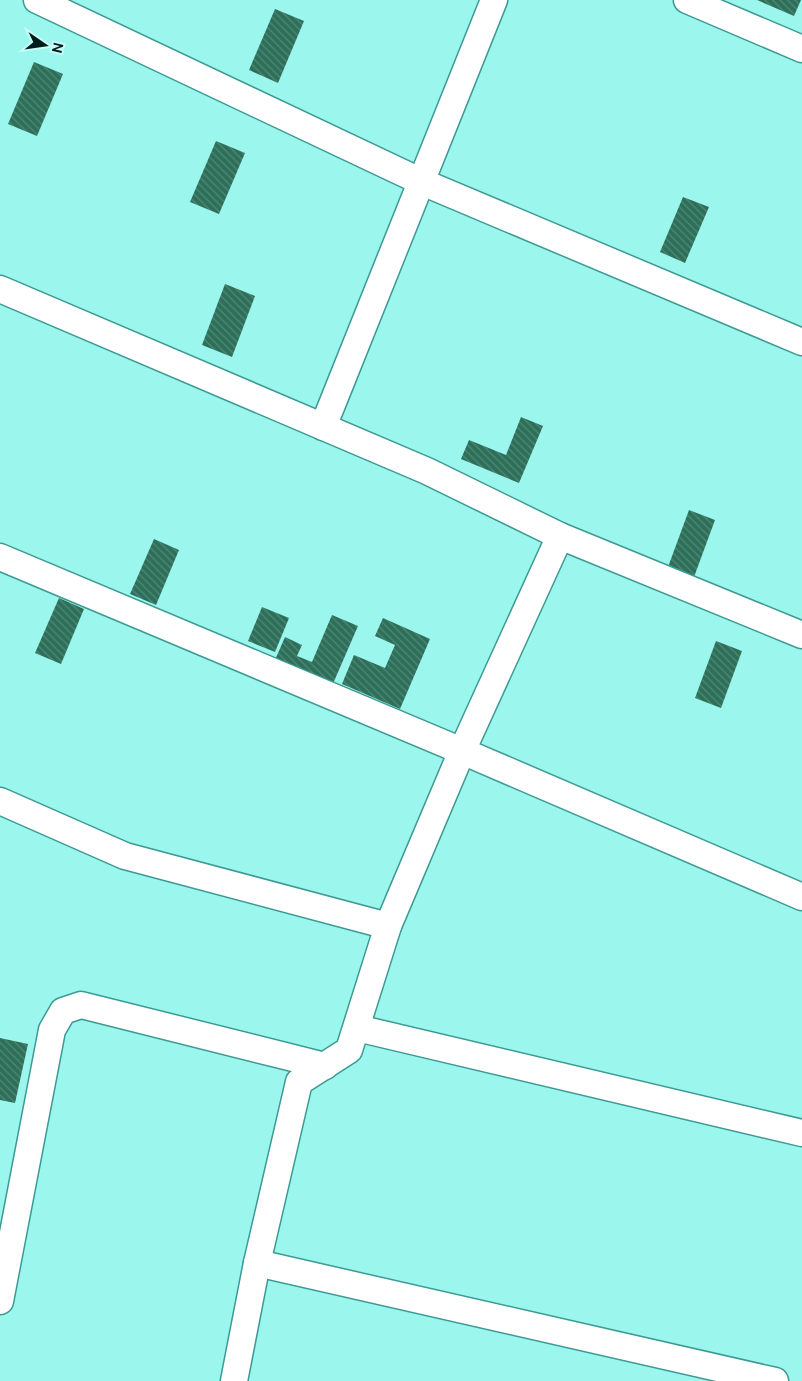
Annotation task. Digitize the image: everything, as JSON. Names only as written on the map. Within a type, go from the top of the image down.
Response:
[{"type":"street","points":[[37,0],[422,182],[802,342]]},
{"type":"street","points":[[323,426],[494,0]]},
{"type":"street","points":[[688,0],[802,49]]},
{"type":"street","points":[[0,289],[427,471],[560,536],[802,635]]},
{"type":"street","points":[[234,1381],[257,1263],[299,1082],[349,1050],[388,926],[462,751],[560,536]]},
{"type":"street","points":[[0,557],[802,896]]},
{"type":"street","points":[[0,801],[125,856],[388,926]]},
{"type":"street","points":[[0,1301],[52,1030],[63,1011],[81,1005],[325,1066]]},
{"type":"street","points":[[357,1028],[802,1133]]},
{"type":"street","points":[[257,1263],[775,1381]]},
{"type":"building","points":[[757,0],[801,0],[794,16]]},
{"type":"building","points":[[275,9],[304,21],[278,83],[249,70]]},
{"type":"building","points":[[34,62],[63,74],[37,136],[8,124]]},
{"type":"building","points":[[216,141],[245,153],[219,214],[190,202]]},
{"type":"building","points":[[683,197],[709,207],[685,263],[660,252]]},
{"type":"building","points":[[225,284],[255,296],[232,357],[202,345]]},
{"type":"building","points":[[521,417],[543,426],[519,483],[461,459],[469,440],[506,455]]},
{"type":"building","points":[[689,510],[715,520],[694,577],[668,567]]},
{"type":"building","points":[[154,539],[179,550],[156,605],[130,594]]},
{"type":"building","points":[[59,598],[84,609],[61,664],[35,653]]},
{"type":"building","points":[[262,607],[289,618],[275,652],[248,641]]},
{"type":"building","points":[[332,615],[358,626],[332,686],[275,660],[285,637],[302,645],[297,656],[312,662]]},
{"type":"building","points":[[383,618],[430,639],[400,709],[342,684],[354,655],[385,668],[395,645],[375,636]]},
{"type":"building","points":[[716,641],[742,651],[721,708],[695,698]]},
{"type":"building","points":[[0,1038],[28,1044],[15,1103],[0,1100]]}]
